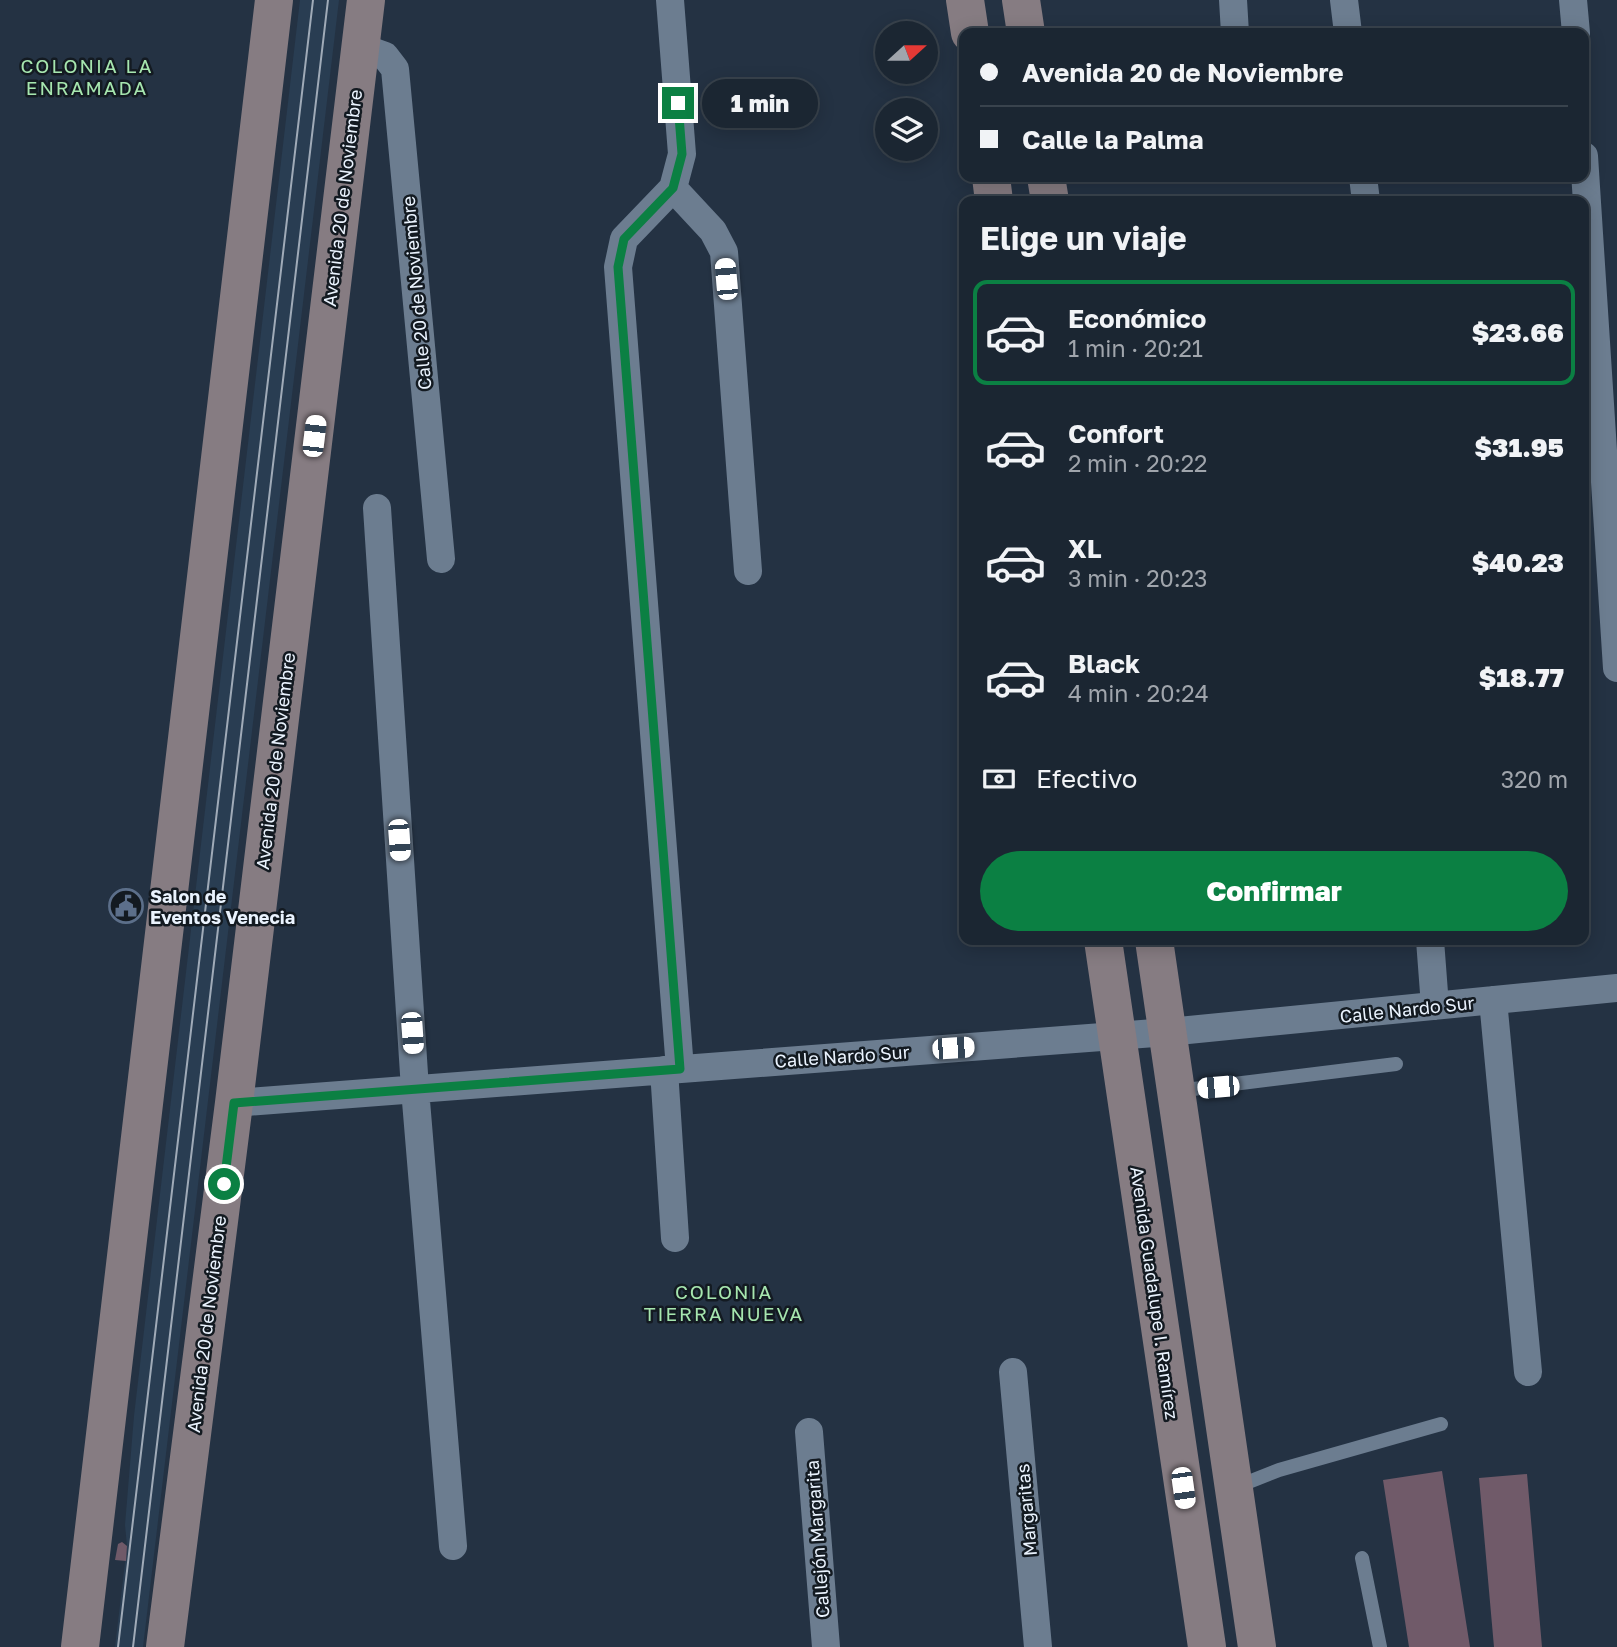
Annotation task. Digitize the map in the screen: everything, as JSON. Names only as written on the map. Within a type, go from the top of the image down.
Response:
[{"type":"main road","points":[[80,1647],[274,0]]},
{"type":"main road","name":"Avenida 20 de Noviembre","points":[[165,1647],[234,1103],[366,0]]},
{"type":"main road","points":[[965,0],[969,28]]},
{"type":"main road","points":[[1021,0],[1025,28]]},
{"type":"main road","name":"Avenida Guadalupe I. Ramírez","points":[[1104,945],[1207,1647]]},
{"type":"main road","points":[[1155,945],[1257,1647]]},
{"type":"street","points":[[670,0],[682,154],[673,188],[624,239],[618,267],[672,1069],[675,1238]]},
{"type":"street","points":[[1233,0],[1235,28]]},
{"type":"street","points":[[1344,0],[1347,28]]},
{"type":"street","points":[[1573,0],[1576,28]]},
{"type":"street","name":"Calle 20 de Noviembre","points":[[360,47],[385,57],[395,69],[441,559]]},
{"type":"street","points":[[673,188],[713,231],[724,252],[748,571]]},
{"type":"street","points":[[1589,234],[1617,668]]},
{"type":"street","points":[[377,508],[415,1089],[453,1546]]},
{"type":"street","points":[[1430,945],[1434,1006]]},
{"type":"street","name":"Calle Nardo Sur","points":[[234,1103],[1168,1032],[1617,988]]},
{"type":"street","points":[[1493,1000],[1528,1372]]},
{"type":"street","name":"Margaritas","points":[[1013,1372],[1038,1647]]},
{"type":"street","name":"Callejón Margarita","points":[[809,1432],[826,1647]]},
{"type":"lane","points":[[1176,1091],[1396,1064]]},
{"type":"lane","points":[[1234,1488],[1279,1470],[1441,1424]]},
{"type":"lane","points":[[1362,1558],[1380,1647]]},
{"type":"shaded area","points":[[300,0],[339,0],[143,1647],[115,1647],[127,1546],[125,1525],[134,1416]]},
{"type":"building","points":[[1442,1471],[1470,1647],[1409,1647],[1383,1480]]},
{"type":"building","points":[[1527,1474],[1542,1647],[1494,1647],[1479,1478]]},
{"type":"building","points":[[122,1542],[127,1546],[126,1561],[115,1560],[118,1544]]},
{"type":"tram line","points":[[118,1647],[313,0]]},
{"type":"tram line","points":[[133,1647],[328,0]]},
{"type":"place","name":"Salon de Eventos Venecia","points":[[126,906]]},
{"type":"district","name":"COLONIA LA ENRAMADA","points":[[87,76]]},
{"type":"district","name":"COLONIA TIERRA NUEVA","points":[[724,1302]]},
{"type":"route","points":[[224,1184],[234,1103],[680,1069],[618,267],[624,239],[673,188],[682,154],[678,103]]}]
